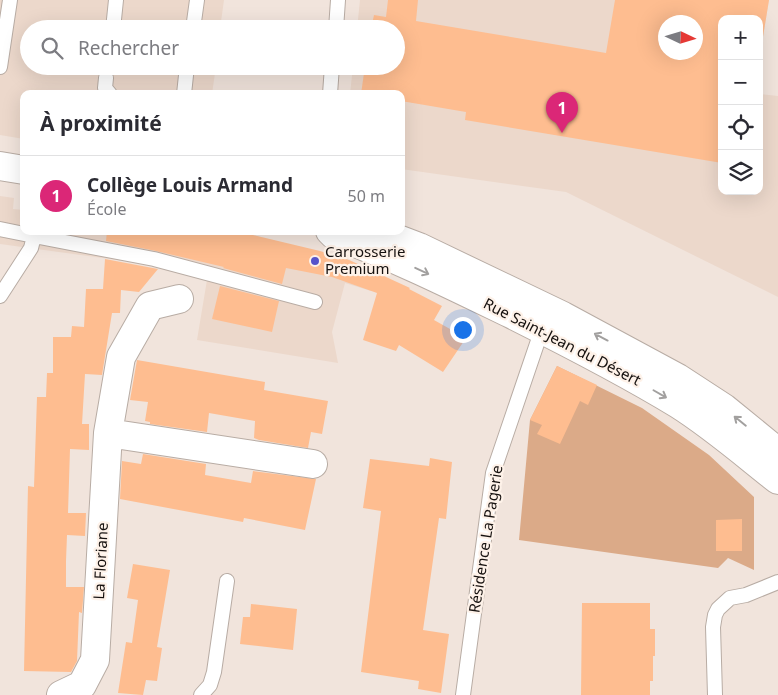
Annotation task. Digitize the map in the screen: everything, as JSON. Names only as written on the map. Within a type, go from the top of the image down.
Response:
[{"type":"street","points":[[0,166],[20,169]]},
{"type":"street","name":"Rue Saint-Jean du Désert","points":[[334,235],[419,269],[542,329],[633,378],[708,425],[778,480]]},
{"type":"street","name":"Rue Saint-Jean du Désert","points":[[388,235],[419,247],[554,312],[678,378],[724,408],[778,452]]},
{"type":"street","name":"La Floriane","points":[[78,692],[95,660],[108,434],[121,357],[150,306],[179,299]]},
{"type":"street","points":[[108,434],[313,464]]},
{"type":"lane","points":[[0,68],[10,0]]},
{"type":"lane","points":[[113,20],[116,0]]},
{"type":"lane","points":[[194,20],[197,0]]},
{"type":"lane","points":[[337,20],[338,0]]},
{"type":"lane","points":[[184,90],[186,75]]},
{"type":"lane","points":[[330,90],[331,75]]},
{"type":"lane","points":[[106,78],[105,88],[107,90]]},
{"type":"lane","points":[[0,229],[20,233]]},
{"type":"lane","points":[[29,235],[154,259],[315,302]]},
{"type":"lane","points":[[2,291],[31,248],[34,236]]},
{"type":"lane","name":"Résidence La Pagerie","points":[[464,695],[493,473],[542,329]]},
{"type":"lane","points":[[201,695],[210,686],[214,672],[227,581]]},
{"type":"lane","points":[[715,695],[713,627],[718,609],[730,598],[746,595],[778,582]]},
{"type":"shaded area","points":[[0,0],[224,0],[221,20],[20,20],[20,75],[215,75],[213,90],[20,90],[20,138],[0,135]]},
{"type":"shaded area","points":[[360,0],[769,0],[763,37],[763,15],[718,15],[718,195],[763,195],[763,94],[778,96],[778,297],[566,192],[405,170],[405,90],[350,90],[352,75],[405,75],[405,20],[358,20]]},
{"type":"shaded area","points":[[0,196],[14,198],[13,209],[20,210],[20,235],[252,235],[349,260],[378,273],[371,291],[345,283],[332,332],[338,363],[197,340],[207,280],[154,265],[0,244]]},
{"type":"shaded area","points":[[557,366],[642,408],[709,455],[754,497],[754,570],[728,558],[718,568],[519,540],[530,420]]},
{"type":"building","points":[[388,0],[418,0],[416,21],[606,53],[615,0],[769,0],[763,37],[763,15],[718,15],[718,162],[465,120],[466,112],[405,102],[405,90],[362,90],[364,75],[405,75],[405,20],[373,20],[374,15],[386,17]]},
{"type":"building","points":[[107,235],[253,235],[320,251],[349,260],[410,288],[442,306],[434,320],[466,338],[443,372],[399,345],[396,351],[363,340],[377,293],[332,277],[286,268],[282,284],[224,267],[106,241]]},
{"type":"building","points":[[105,259],[158,269],[139,292],[121,290],[120,313],[112,313],[102,375],[85,374],[82,424],[89,424],[89,450],[70,449],[68,513],[86,513],[85,536],[67,535],[66,561],[66,587],[84,587],[82,613],[79,612],[77,661],[71,672],[24,671],[28,486],[34,487],[37,397],[46,397],[47,373],[53,373],[53,337],[71,337],[72,326],[84,327],[86,289],[103,289]]},
{"type":"building","points":[[220,286],[279,301],[272,332],[212,319]]},
{"type":"building","points":[[137,360],[265,382],[264,390],[328,401],[322,434],[311,432],[308,448],[259,440],[254,438],[255,421],[209,413],[207,432],[150,424],[150,422],[145,421],[148,402],[130,400]]},
{"type":"building","points":[[557,366],[597,385],[588,405],[580,401],[560,444],[537,434],[542,425],[530,420]]},
{"type":"building","points":[[143,454],[206,464],[205,475],[251,483],[253,471],[316,479],[305,530],[244,518],[243,522],[120,499],[122,461],[141,464]]},
{"type":"building","points":[[430,458],[452,462],[446,519],[439,518],[423,630],[449,634],[441,693],[418,689],[419,681],[361,672],[381,511],[363,508],[370,459],[429,466]]},
{"type":"building","points":[[742,519],[742,551],[716,551],[716,520]]},
{"type":"building","points":[[133,564],[170,570],[157,647],[162,648],[157,681],[146,680],[143,695],[118,693],[126,642],[132,643],[138,600],[127,598]]},
{"type":"building","points":[[582,603],[650,603],[650,629],[655,629],[655,656],[653,656],[653,681],[650,681],[650,695],[581,695]]},
{"type":"building","points":[[251,604],[297,609],[293,650],[240,644],[243,617],[250,617]]},
{"type":"place","name":"Collège Louis Armand","points":[[562,133]]},
{"type":"place","name":"Carrosserie Premium","points":[[315,261]]}]
